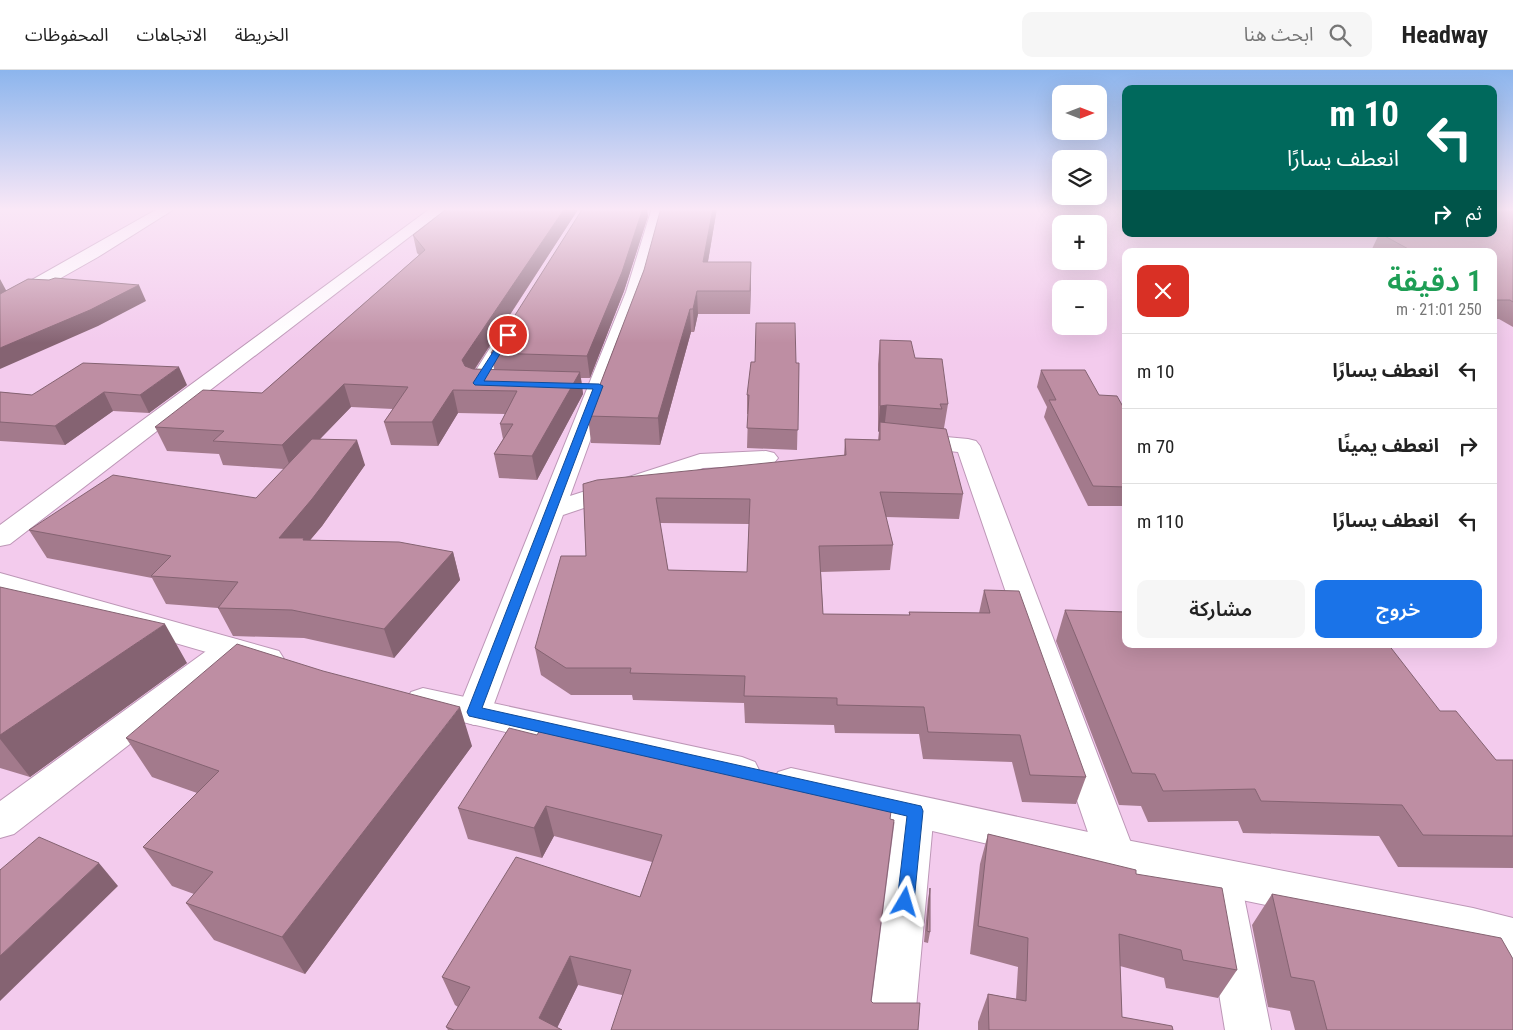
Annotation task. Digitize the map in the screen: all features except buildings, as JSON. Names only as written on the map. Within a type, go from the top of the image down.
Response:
[{"type":"street","points":[[0,306],[94,253]]},
{"type":"street","points":[[0,538],[380,253]]},
{"type":"street","points":[[474,712],[552,510],[589,386],[635,292],[643,253]]},
{"type":"street","points":[[515,384],[478,383],[519,316]]},
{"type":"street","points":[[884,439],[968,446],[1116,856]]},
{"type":"street","points":[[552,510],[700,461],[766,458]]},
{"type":"street","points":[[0,582],[231,650],[298,667]]},
{"type":"street","points":[[0,822],[231,650]]},
{"type":"street","points":[[393,693],[1116,856],[1473,928],[1506,957]]},
{"type":"street","points":[[891,1030],[915,811]]},
{"type":"street","points":[[1220,877],[1248,1030]]},
{"type":"route","points":[[508,335],[478,383],[599,386],[474,712],[915,811],[905,902]]}]
